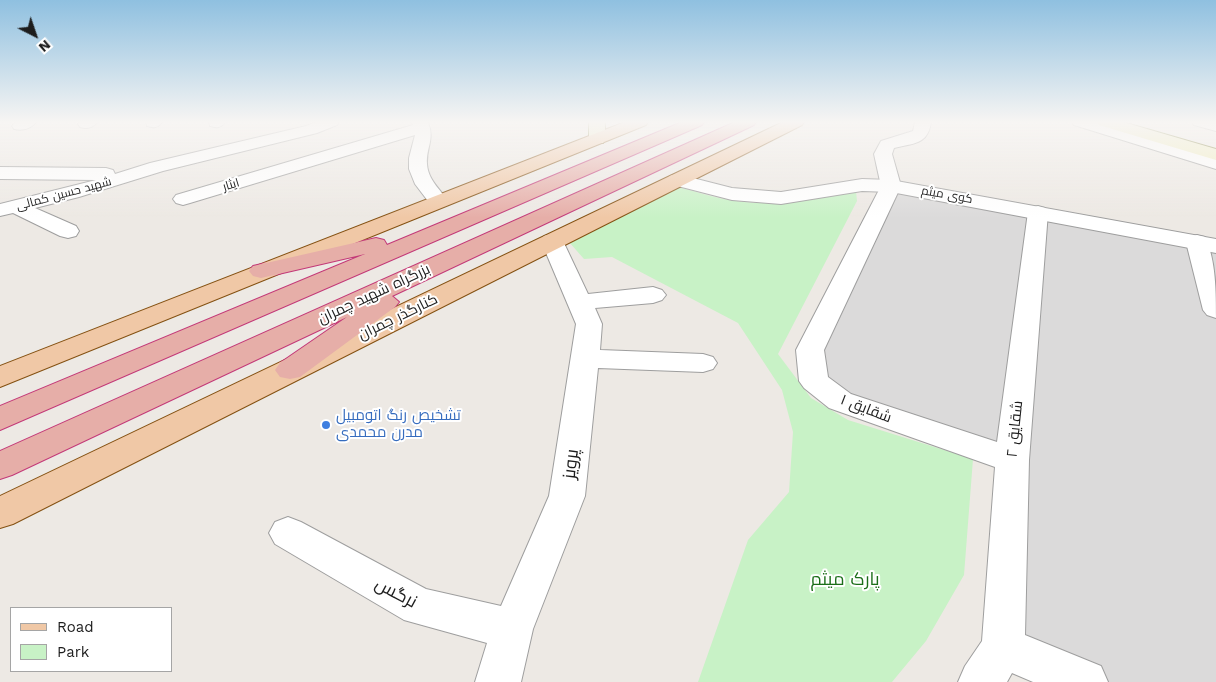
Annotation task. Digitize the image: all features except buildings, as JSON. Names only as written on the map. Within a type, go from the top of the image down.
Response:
[{"type":"highway","name":"بزرگراه شهید چمران","points":[[0,419],[622,154]]},
{"type":"highway","name":"بزرگراه شهید چمران","points":[[0,466],[679,154]]},
{"type":"highway","points":[[261,271],[444,230]]},
{"type":"highway","points":[[290,370],[441,263]]},
{"type":"main road","points":[[0,377],[438,201],[544,154]]},
{"type":"main road","name":"کنارگذر چمران","points":[[0,513],[731,154]]},
{"type":"street","name":"شهید حسین کمالی","points":[[9,208],[216,154]]},
{"type":"street","name":"ایثار","points":[[184,199],[329,154]]},
{"type":"street","points":[[420,154],[418,164],[424,184],[438,201]]},
{"type":"street","points":[[883,154],[891,186]]},
{"type":"street","points":[[1183,154],[1216,164]]},
{"type":"street","points":[[0,173],[132,175]]},
{"type":"street","name":"کوی میثم","points":[[677,180],[732,194],[781,198],[862,185],[891,186],[1206,244]]},
{"type":"street","name":"شقایق ۱","points":[[891,186],[810,350],[814,381],[840,401],[1012,460]]},
{"type":"street","points":[[9,208],[68,231]]},
{"type":"street","name":"شقایق ۲","points":[[992,664],[1038,212]]},
{"type":"street","name":"پرویز","points":[[498,682],[512,629],[567,496],[589,324],[552,241]]},
{"type":"street","points":[[1206,244],[1216,310]]},
{"type":"street","points":[[579,302],[653,296]]},
{"type":"street","points":[[584,358],[703,363]]},
{"type":"street","name":"نرگس","points":[[288,533],[419,606],[512,629]]},
{"type":"street","points":[[992,664],[1084,682]]},
{"type":"shaded area","points":[[896,189],[1216,250],[1216,682],[1109,682],[1016,645],[1024,455],[846,396],[824,380],[820,353]]},
{"type":"green space","name":"پارک میثم","points":[[679,187],[724,199],[756,203],[807,200],[856,191],[857,201],[778,354],[811,398],[848,420],[973,459],[964,575],[926,641],[892,682],[698,682],[748,540],[789,492],[793,432],[782,390],[738,323],[612,257],[584,259],[569,242]]},
{"type":"place","name":"تشخیص رنگ اتومبیل مدرن محمدی","points":[[326,425]]}]
